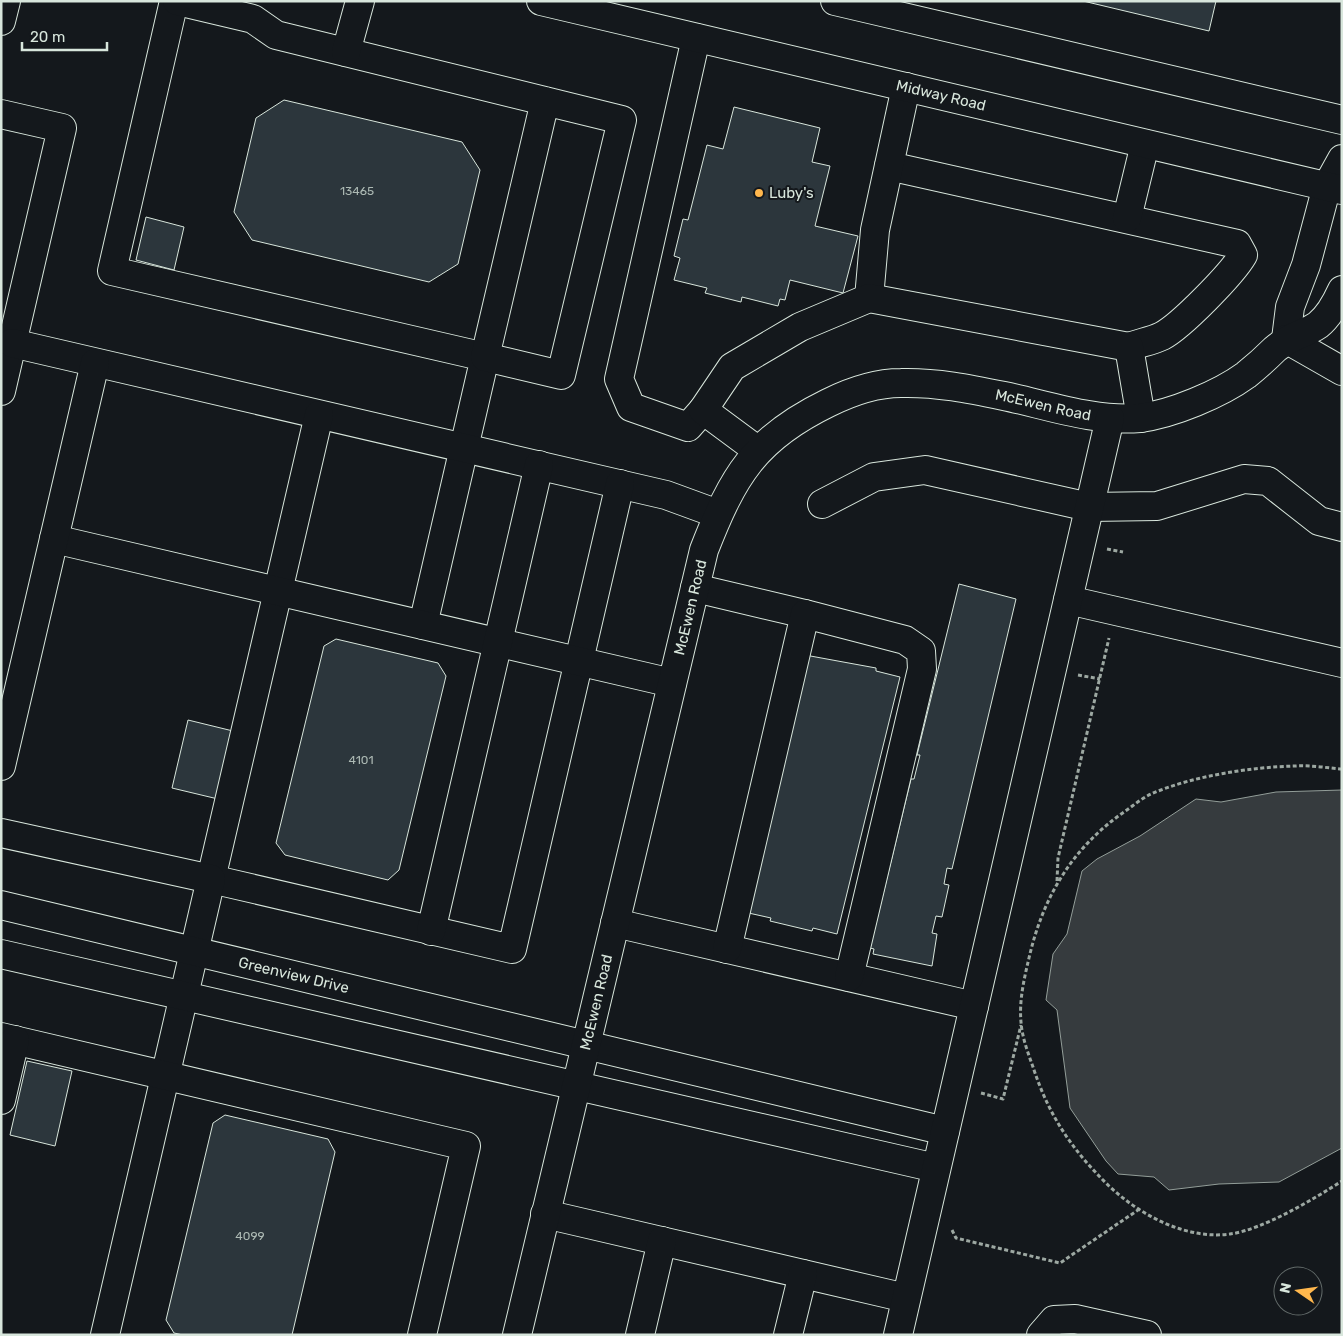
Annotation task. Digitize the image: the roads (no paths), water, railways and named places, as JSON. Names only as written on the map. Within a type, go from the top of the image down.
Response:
[{"type":"street","points":[[1,21],[6,1]]},
{"type":"street","points":[[176,1],[253,19],[276,35],[346,52],[622,120],[561,375],[112,271],[176,1]]},
{"type":"street","points":[[346,52],[360,1]]},
{"type":"street","name":"Midway Road","points":[[541,1],[1334,188]]},
{"type":"street","points":[[835,1],[1342,120]]},
{"type":"street","points":[[696,38],[619,379],[631,407],[688,427],[703,410],[732,367],[800,327],[869,298],[1129,346],[1162,336],[1191,312],[1236,266],[1243,254],[1237,244],[889,166]]},
{"type":"street","points":[[869,298],[875,230],[906,87]]},
{"type":"street","points":[[423,625],[545,101]]},
{"type":"street","points":[[1,114],[62,128],[1,391]]},
{"type":"street","points":[[1127,218],[1145,144]]},
{"type":"street","points":[[1342,159],[1334,188],[1290,307],[1286,339],[1342,371]]},
{"type":"street","name":"McEwen Road","points":[[516,1335],[704,550],[718,514],[734,482],[757,450],[797,418],[853,391],[900,382],[953,385],[1110,418],[1141,418],[1211,394],[1246,375],[1286,339],[1318,324],[1338,299],[1342,290]]},
{"type":"street","points":[[12,343],[666,495],[718,514]]},
{"type":"street","points":[[1129,346],[1141,418]]},
{"type":"street","points":[[1,766],[95,363]]},
{"type":"street","points":[[703,410],[757,450]]},
{"type":"street","points":[[106,1335],[319,415]]},
{"type":"street","points":[[898,1335],[1110,418]]},
{"type":"street","points":[[432,931],[539,466]]},
{"type":"street","points":[[822,504],[874,477],[925,470],[1089,507],[1157,506],[1244,479],[1268,481],[1319,521],[1342,527]]},
{"type":"street","points":[[1,832],[512,949],[620,484]]},
{"type":"street","points":[[54,539],[672,683]]},
{"type":"street","points":[[694,588],[905,640],[921,651],[922,669],[849,977]]},
{"type":"street","points":[[1068,600],[1342,664]]},
{"type":"street","points":[[727,949],[805,614]]},
{"type":"street","name":"Greenview Drive","points":[[1,906],[945,1131]]},
{"type":"street","points":[[615,923],[974,1006]]},
{"type":"street","points":[[1,954],[936,1168]]},
{"type":"street","points":[[1,1100],[8,1038],[466,1146],[422,1335]]},
{"type":"street","points":[[776,1132],[785,1093]]},
{"type":"street","points":[[545,1214],[906,1298]]},
{"type":"street","points":[[640,1335],[662,1241]]},
{"type":"street","points":[[788,1335],[803,1274]]},
{"type":"street","points":[[1041,1335],[1054,1320],[1075,1319],[1147,1335]]},
{"type":"place","name":"Luby's","points":[[759,193]]}]
